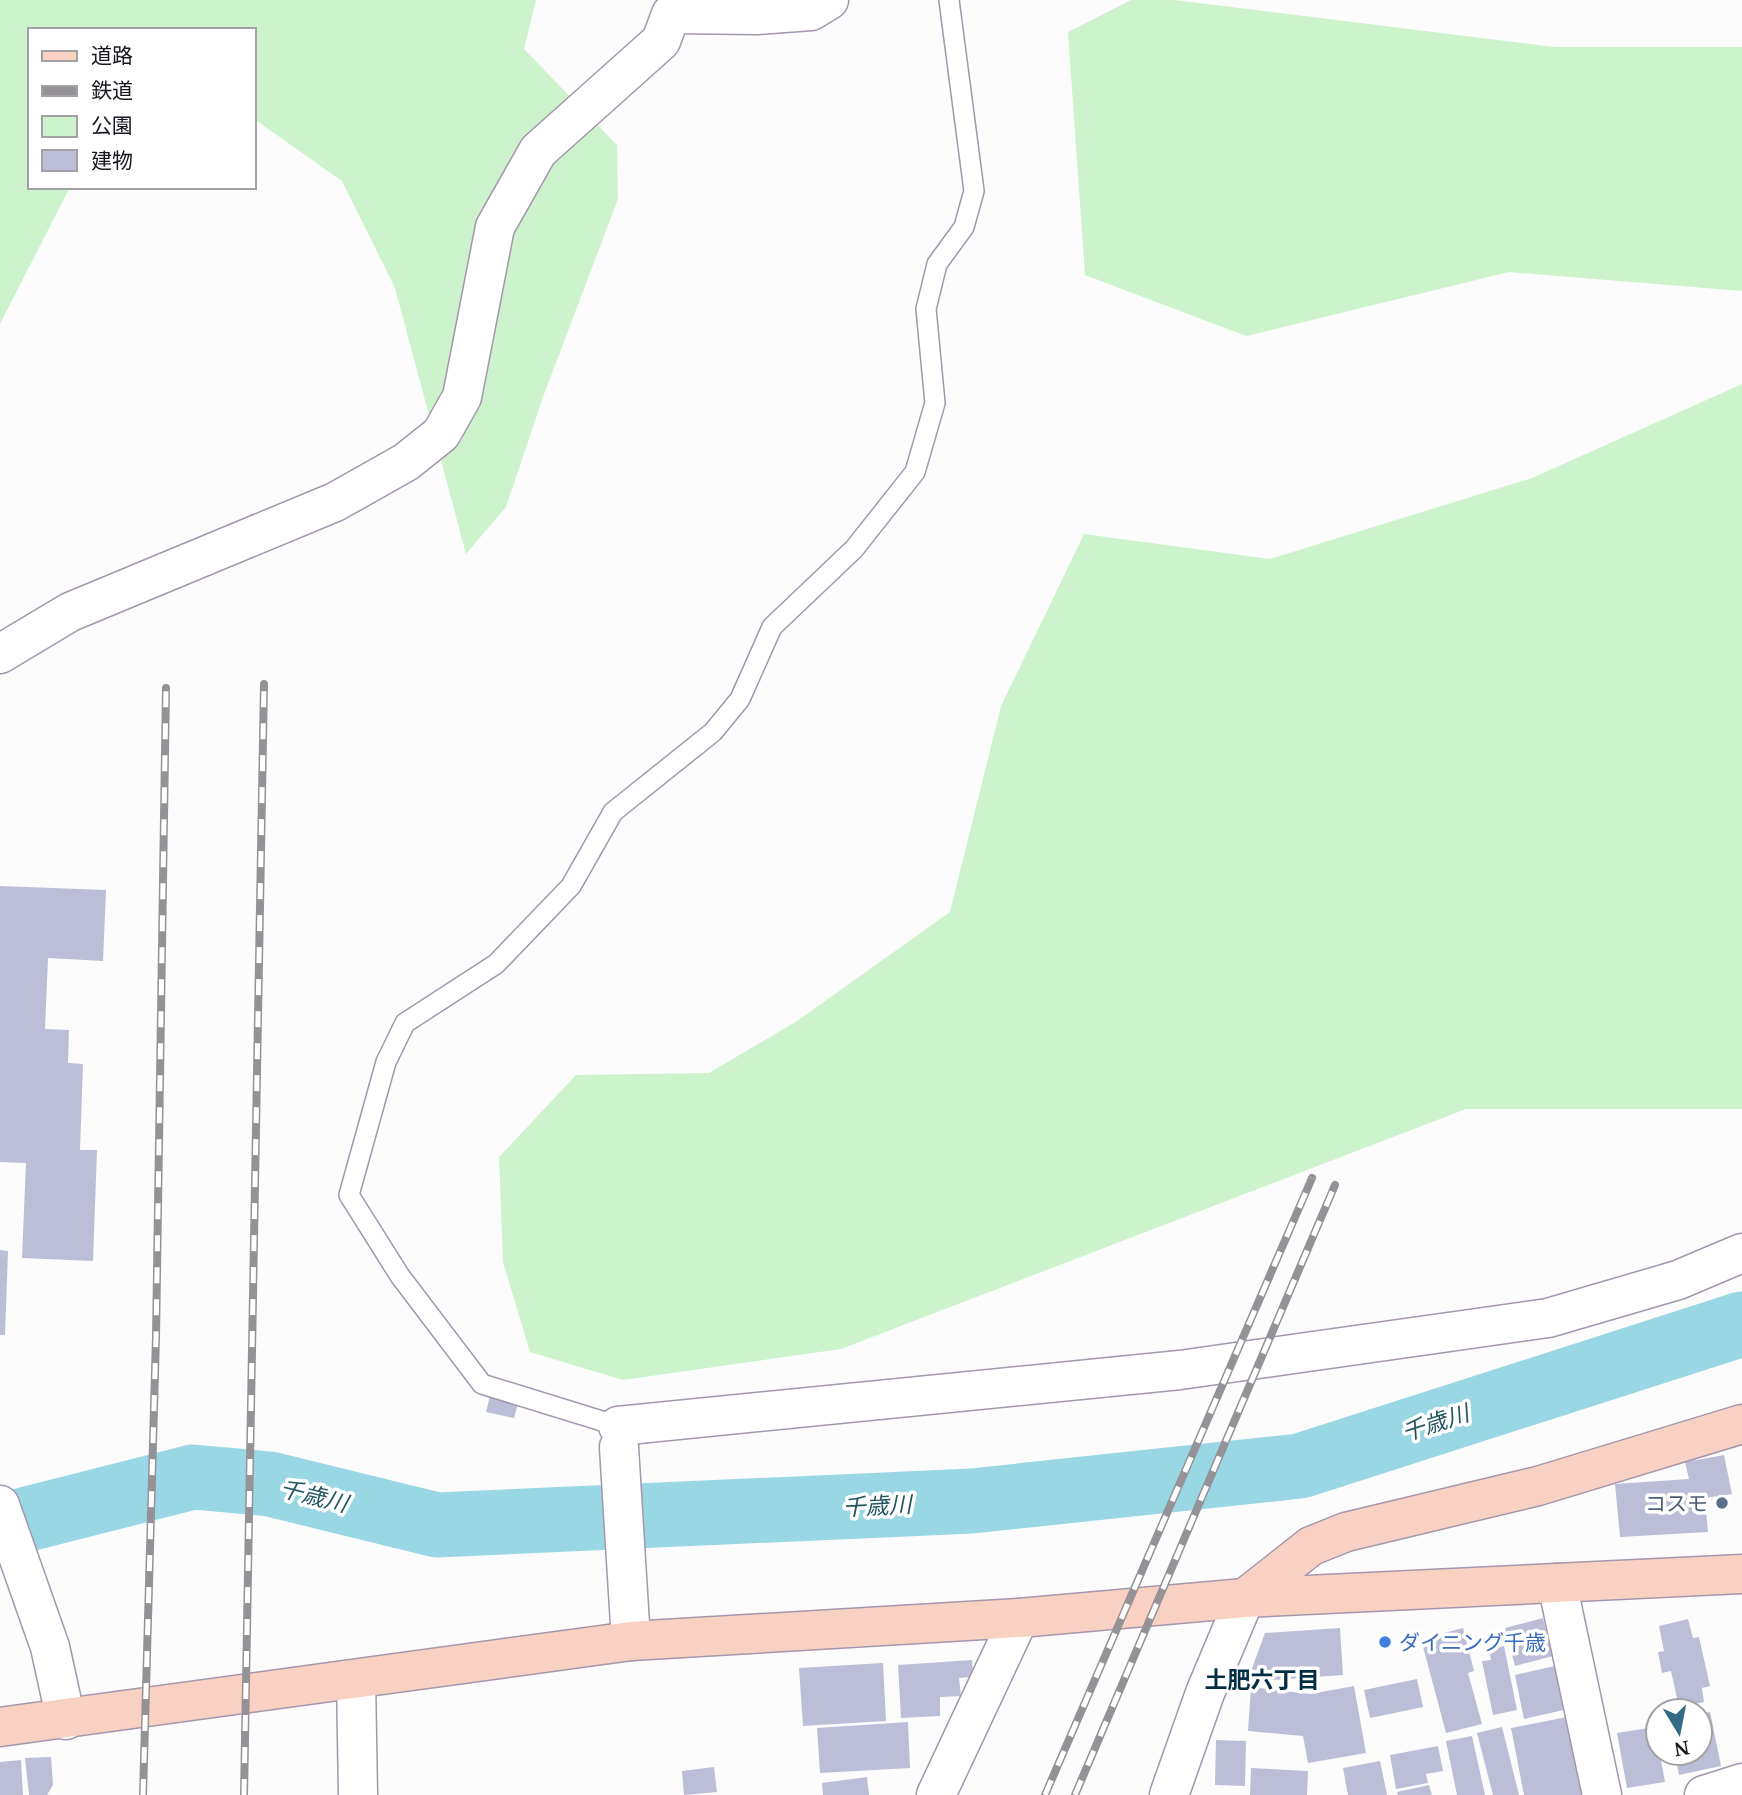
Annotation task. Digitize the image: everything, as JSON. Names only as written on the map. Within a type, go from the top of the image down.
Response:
[{"type":"street","points":[[0,654],[70,612],[335,502],[406,462],[441,434],[462,397],[495,226],[538,151],[661,41],[671,14],[758,15],[811,11],[829,0]]},
{"type":"street","points":[[631,1631],[618,1436],[1180,1370],[1548,1318],[1678,1280],[1742,1253]]},
{"type":"street","points":[[1169,1795],[1205,1693],[1245,1598],[1311,1546],[1346,1532],[1538,1486],[1742,1424]]},
{"type":"street","points":[[0,1505],[50,1647],[66,1720]]},
{"type":"street","points":[[0,1727],[356,1679],[631,1631],[1019,1618],[1245,1598],[1742,1574]]},
{"type":"street","points":[[1557,1583],[1602,1795]]},
{"type":"street","points":[[936,1795],[1019,1618]]},
{"type":"street","points":[[356,1679],[358,1795]]},
{"type":"street","points":[[1704,1795],[1742,1783]]},
{"type":"lane","points":[[618,1436],[482,1384],[400,1276],[349,1195],[386,1062],[405,1023],[496,964],[571,886],[613,812],[713,732],[740,699],[772,626],[854,549],[915,472],[935,403],[926,309],[937,264],[964,227],[974,191],[949,0]]},
{"type":"green space","points":[[0,0],[536,0],[524,49],[617,145],[618,199],[543,397],[506,507],[466,554],[395,288],[342,181],[256,120],[256,28],[28,28],[28,189],[69,189],[0,324]]},
{"type":"green space","points":[[1131,0],[1174,0],[1554,47],[1742,47],[1742,291],[1509,272],[1246,336],[1085,275],[1068,32]]},
{"type":"green space","points":[[1742,384],[1742,1109],[1466,1109],[841,1349],[623,1380],[530,1352],[503,1262],[499,1157],[576,1075],[709,1073],[797,1021],[950,912],[1001,706],[1084,534],[1270,559],[1532,478]]},
{"type":"building","points":[[0,886],[106,890],[103,961],[48,958],[45,1029],[69,1030],[68,1063],[83,1064],[80,1150],[97,1150],[93,1261],[22,1258],[26,1163],[0,1162]]},
{"type":"building","points":[[0,1250],[8,1251],[5,1335],[0,1335]]},
{"type":"building","points":[[490,1396],[518,1403],[514,1418],[486,1412]]},
{"type":"building","points":[[1724,1455],[1732,1494],[1705,1498],[1708,1532],[1620,1537],[1615,1484],[1689,1479],[1685,1462]]},
{"type":"building","points":[[1543,1618],[1553,1656],[1515,1666],[1505,1628]]},
{"type":"building","points":[[1688,1619],[1693,1638],[1699,1637],[1710,1686],[1702,1688],[1703,1697],[1677,1697],[1671,1671],[1662,1673],[1658,1652],[1664,1651],[1659,1626]]},
{"type":"building","points":[[1340,1628],[1343,1675],[1247,1682],[1265,1633]]},
{"type":"building","points":[[1463,1628],[1474,1671],[1468,1673],[1482,1724],[1446,1733],[1421,1639]]},
{"type":"building","points":[[1504,1646],[1517,1710],[1493,1715],[1482,1661],[1491,1660],[1489,1650]]},
{"type":"building","points":[[972,1660],[973,1677],[959,1678],[961,1696],[940,1697],[940,1716],[901,1718],[898,1665]]},
{"type":"building","points":[[883,1663],[886,1721],[803,1726],[799,1668]]},
{"type":"building","points":[[1559,1665],[1568,1709],[1524,1719],[1515,1675]]},
{"type":"building","points":[[1417,1679],[1423,1707],[1370,1718],[1364,1690]]},
{"type":"building","points":[[1354,1686],[1366,1753],[1308,1763],[1303,1736],[1248,1731],[1251,1687],[1310,1694]]},
{"type":"building","points":[[1572,1716],[1587,1795],[1524,1795],[1511,1728]]},
{"type":"building","points":[[908,1722],[910,1768],[820,1773],[817,1728]]},
{"type":"building","points":[[1502,1727],[1519,1795],[1493,1795],[1477,1733]]},
{"type":"building","points":[[1644,1729],[1644,1767],[1662,1767],[1665,1782],[1627,1788],[1617,1733]]},
{"type":"building","points":[[1714,1732],[1721,1766],[1679,1775],[1678,1767],[1714,1767]]},
{"type":"building","points":[[1472,1736],[1485,1795],[1457,1795],[1446,1741]]},
{"type":"building","points":[[1216,1740],[1246,1741],[1245,1786],[1215,1785]]},
{"type":"building","points":[[1438,1746],[1443,1771],[1426,1774],[1428,1783],[1396,1789],[1390,1755]]},
{"type":"building","points":[[51,1757],[53,1785],[47,1795],[29,1795],[25,1758]]},
{"type":"building","points":[[21,1760],[23,1795],[0,1795],[0,1762]]},
{"type":"building","points":[[1380,1761],[1387,1795],[1348,1795],[1343,1768]]},
{"type":"building","points":[[714,1767],[717,1792],[684,1795],[682,1771]]},
{"type":"building","points":[[1251,1768],[1308,1771],[1307,1795],[1250,1795]]},
{"type":"building","points":[[867,1777],[869,1795],[823,1795],[822,1783]]},
{"type":"building","points":[[1429,1785],[1432,1795],[1398,1795],[1397,1792]]},
{"type":"waterway","name":"千歳川","points":[[0,1526],[193,1477],[270,1484],[437,1525],[972,1501],[1300,1466],[1742,1324]]},
{"type":"railway","points":[[244,1795],[264,684]]},
{"type":"railway","points":[[143,1795],[156,1337],[166,688]]},
{"type":"railway","points":[[1045,1795],[1312,1178]]},
{"type":"railway","points":[[1075,1795],[1335,1185]]},
{"type":"place","name":"コスモ","points":[[1722,1503]]},
{"type":"place","name":"ダイニング千歳","points":[[1385,1642]]},
{"type":"district","name":"土肥六丁目","points":[[1262,1679]]}]
